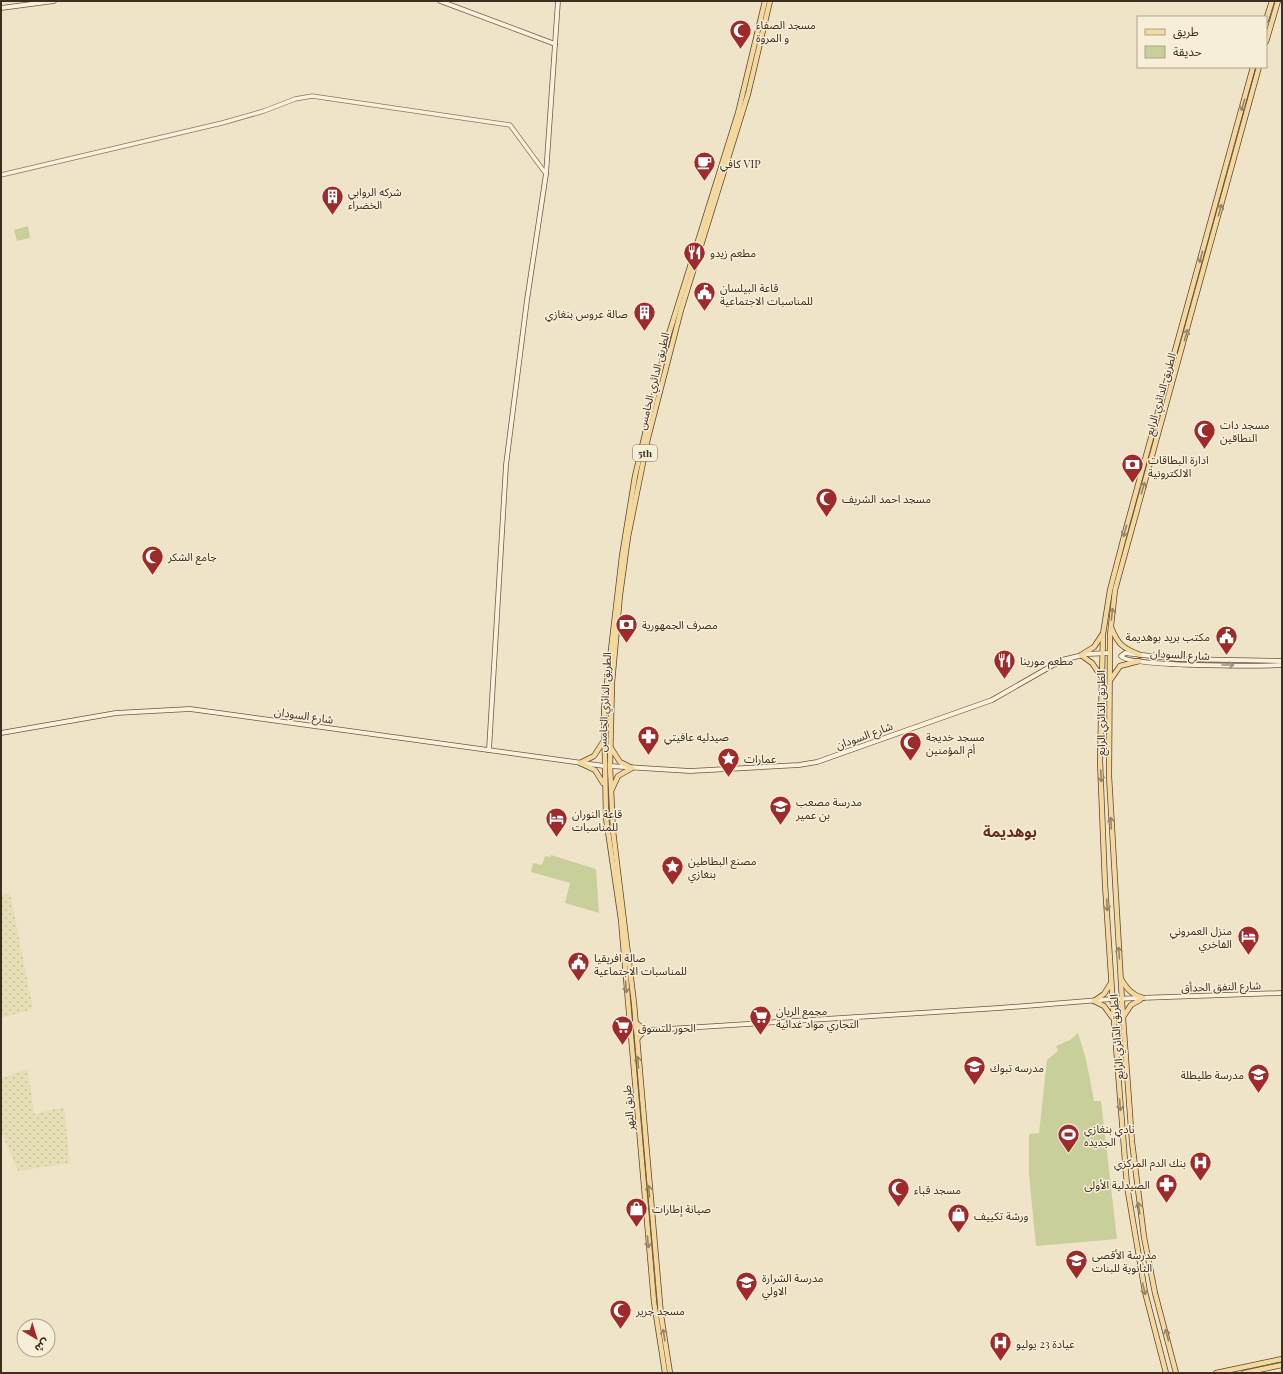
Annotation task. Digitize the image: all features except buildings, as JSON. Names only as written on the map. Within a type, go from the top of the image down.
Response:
[{"type":"main road","points":[[1,8],[54,1]]},
{"type":"main road","points":[[440,1],[555,44]]},
{"type":"main road","points":[[489,750],[508,450],[538,221],[546,174],[558,1]]},
{"type":"main road","name":"الطريق الدائري الخامس","points":[[624,918],[614,839],[610,743],[612,683],[624,566],[655,401],[672,326],[742,99],[765,1]]},
{"type":"main road","name":"الطريق الدائري الخامس","points":[[610,842],[606,818],[604,787],[604,708],[624,542],[635,476],[681,310],[748,94],[770,1]]},
{"type":"main road","points":[[1267,17],[1272,1]]},
{"type":"main road","points":[[1267,39],[1278,1]]},
{"type":"main road","name":"الطريق الدائري الرابع","points":[[1165,1373],[1145,1292],[1133,1228],[1125,1163],[1112,1000],[1100,767],[1103,634],[1110,590],[1121,546],[1253,68]]},
{"type":"main road","name":"الطريق الدائري الرابع","points":[[1176,1373],[1155,1293],[1139,1206],[1120,978],[1113,848],[1109,759],[1110,626],[1116,586],[1259,68]]},
{"type":"main road","points":[[1239,120],[1244,121]]},
{"type":"main road","points":[[1110,626],[1122,647],[1140,655]]},
{"type":"main road","points":[[1101,676],[1092,663],[1081,655],[1094,647],[1103,634]]},
{"type":"main road","name":"شارع السودان","points":[[610,766],[690,771],[799,765],[817,762],[992,700],[1010,692],[1056,662],[1081,655],[1109,652]]},
{"type":"main road","name":"شارع السودان","points":[[1282,661],[1177,659],[1125,653],[1121,656],[1125,660],[1176,664],[1282,666]]},
{"type":"main road","points":[[1110,681],[1120,666],[1139,661]]},
{"type":"main road","name":"شارع السودان","points":[[1,733],[116,713],[185,709],[273,719],[604,766]]},
{"type":"main road","points":[[580,762],[594,756],[604,741]]},
{"type":"main road","points":[[610,743],[615,756],[620,762],[632,768]]},
{"type":"main road","points":[[580,762],[591,767],[598,773],[604,787]]},
{"type":"main road","points":[[611,794],[618,776],[632,768]]},
{"type":"main road","name":"طريق النهر","points":[[610,842],[621,920],[654,1302],[665,1373]]},
{"type":"main road","points":[[1104,849],[1113,848]]},
{"type":"main road","name":"طريق النهر","points":[[624,918],[637,1040],[661,1315],[670,1373]]},
{"type":"main road","points":[[1120,978],[1129,990],[1142,999],[1128,1009],[1123,1018]]},
{"type":"main road","points":[[1112,981],[1104,994],[1094,1001],[1109,1010],[1114,1021]]},
{"type":"main road","name":"شارع النفق الحدأق","points":[[636,1031],[1105,1000],[1282,993]]},
{"type":"main road","points":[[635,1022],[645,1030],[637,1040]]},
{"type":"main road","points":[[1216,1373],[1282,1359]]},
{"type":"main road","points":[[1174,1365],[1182,1373]]},
{"type":"main road","points":[[1244,1373],[1282,1365]]},
{"type":"street","points":[[1,175],[214,125],[264,111],[295,99],[312,96],[510,125],[546,174]]},
{"type":"shaded area","points":[[10,893],[33,1009],[1,1018],[1,896]]},
{"type":"shaded area","points":[[28,1069],[34,1114],[64,1107],[70,1163],[18,1171],[1,1131],[1,1078]]},
{"type":"green space","points":[[28,226],[30,238],[17,241],[14,230]]},
{"type":"green space","points":[[551,855],[596,869],[599,913],[565,903],[570,883],[531,872],[533,863],[542,865],[545,856],[550,857]]},
{"type":"green space","name":"نادي بنغازي الجديده","points":[[1078,1033],[1086,1059],[1094,1101],[1101,1101],[1117,1239],[1036,1246],[1029,1175],[1029,1134],[1039,1133],[1047,1060],[1058,1051],[1056,1046],[1070,1040]]},
{"type":"place","name":"مسجد الصفاء و المروة","points":[[740,50]]},
{"type":"place","name":"كافي VIP","points":[[705,182]]},
{"type":"place","name":"شركه الروابي الخضراء","points":[[332,216]]},
{"type":"place","name":"مطعم زيدو","points":[[695,272]]},
{"type":"place","name":"قاعة البيلسان للمناسبات الاجتماعية","points":[[704,312]]},
{"type":"place","name":"صالة عروس بنغازي","points":[[644,332]]},
{"type":"place","name":"مسجد دات النطاقين","points":[[1204,450]]},
{"type":"place","name":"ادارة البطاقات الالكترونية","points":[[1132,484]]},
{"type":"place","name":"مسجد احمد الشريف","points":[[826,518]]},
{"type":"place","name":"جامع الشكر","points":[[152,576]]},
{"type":"place","name":"مصرف الجمهورية","points":[[626,644]]},
{"type":"place","name":"مكتب بريد بوهديمة","points":[[1226,656]]},
{"type":"place","name":"مطعم مورينا","points":[[1004,680]]},
{"type":"place","name":"صيدليه عافيتي","points":[[649,756]]},
{"type":"place","name":"مسجد خديجة أم المؤمنين","points":[[910,762]]},
{"type":"place","name":"عمارات","points":[[728,778]]},
{"type":"place","name":"مدرسة مصعب بن عمير","points":[[780,826]]},
{"type":"place","name":"قاعة النوران للمناسبات","points":[[557,838]]},
{"type":"place","name":"مصنع البطاطين بنغازي","points":[[673,886]]},
{"type":"place","name":"منزل العمروني الفاخري","points":[[1248,956]]},
{"type":"place","name":"صالة افريقيا للمناسبات الاجتماعية","points":[[579,982]]},
{"type":"place","name":"مجمع الريان التجاري مواد غدائية","points":[[761,1036]]},
{"type":"place","name":"الحور للتسوق","points":[[623,1046]]},
{"type":"place","name":"مدرسه تبوك","points":[[975,1086]]},
{"type":"place","name":"مدرسة طليطلة","points":[[1259,1094]]},
{"type":"place","name":"نادي بنغازي الجديده","points":[[1068,1154]]},
{"type":"place","name":"بنك الدم المركزي","points":[[1201,1182]]},
{"type":"place","name":"الصيدلية الأولى","points":[[1166,1204]]},
{"type":"place","name":"مسجد قباء","points":[[899,1208]]},
{"type":"place","name":"صيانة إطارات","points":[[636,1228]]},
{"type":"place","name":"ورشة تكييف","points":[[959,1234]]},
{"type":"place","name":"مدرسة الأقصى الثانوية للبنات","points":[[1076,1280]]},
{"type":"place","name":"مدرسة الشرارة الاولي","points":[[746,1302]]},
{"type":"place","name":"مسجد جرير","points":[[620,1330]]},
{"type":"place","name":"عيادة 23 يوليو","points":[[1000,1362]]},
{"type":"district","name":"بوهديمة","points":[[1010,831]]}]
